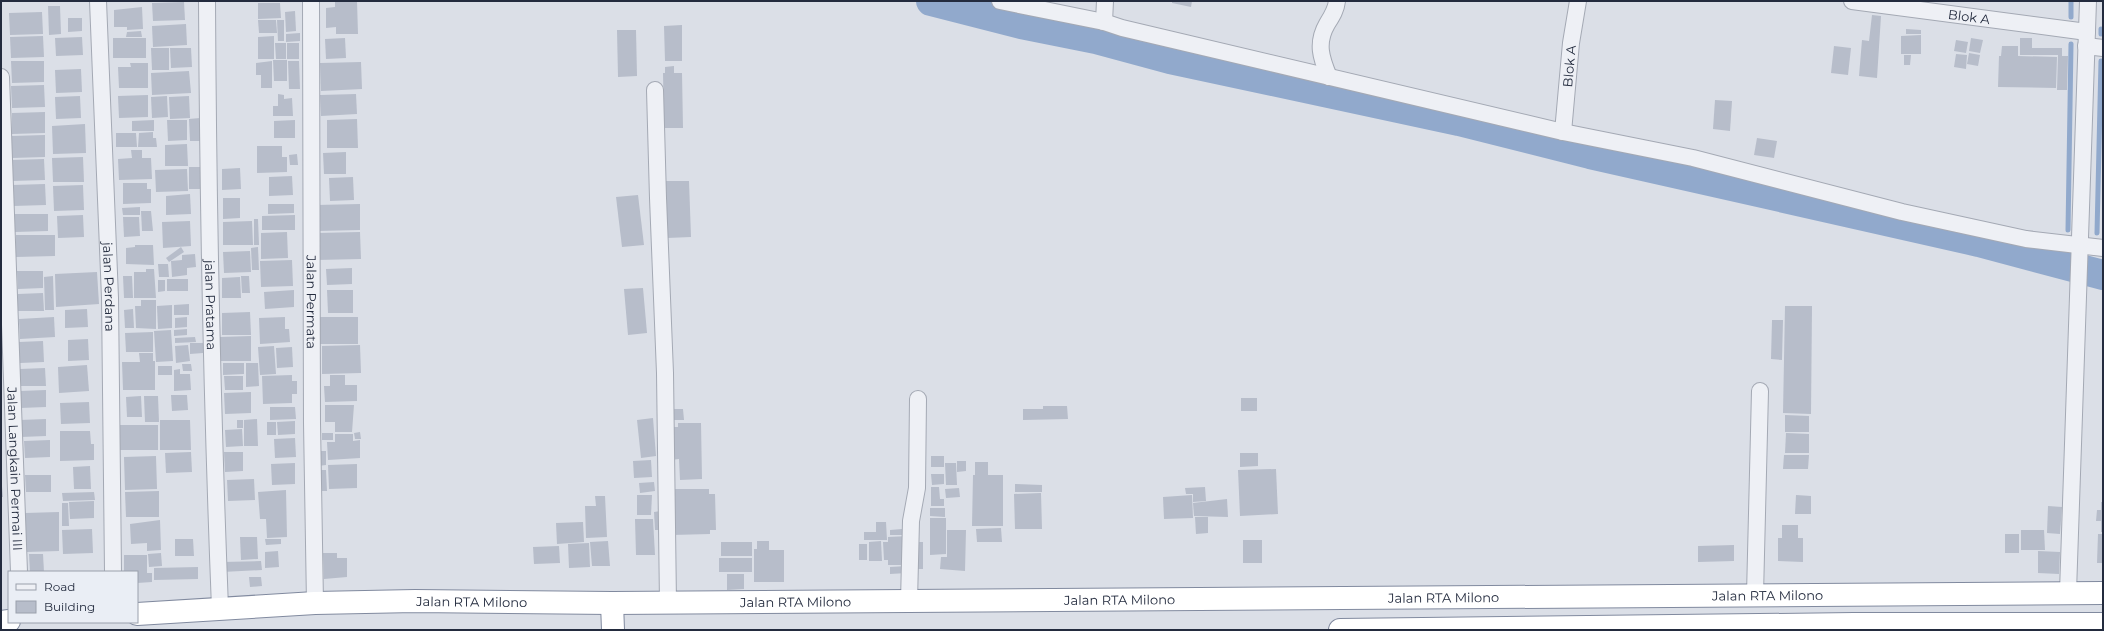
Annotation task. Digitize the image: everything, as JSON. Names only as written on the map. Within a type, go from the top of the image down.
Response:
[{"type":"highway","name":"Jalan RTA Milono","points":[[138,614],[315,603],[415,601],[668,603],[2068,592],[2103,593]]},
{"type":"highway","points":[[1706,596],[1707,626]]},
{"type":"highway","points":[[612,603],[613,630]]},
{"type":"highway","points":[[1340,630],[1616,629],[1707,626],[1999,627],[2103,624]]},
{"type":"street","name":"jalan Perdana","points":[[98,1],[110,298],[113,571]]},
{"type":"street","name":"jalan Pratama","points":[[207,1],[214,457],[220,608]]},
{"type":"street","name":"Jalan Permata","points":[[310,1],[312,415],[315,603]]},
{"type":"street","points":[[1000,1],[1104,22],[1122,28],[1563,132],[1693,158],[1902,212],[2026,238],[2103,248]]},
{"type":"street","points":[[1104,22],[1105,1]]},
{"type":"street","points":[[1330,77],[1322,60],[1320,44],[1321,35],[1336,10],[1337,1]]},
{"type":"street","name":"Blok A","points":[[1563,132],[1571,44],[1578,1]]},
{"type":"street","name":"Blok A","points":[[1852,1],[2087,39],[2103,48]]},
{"type":"street","points":[[2068,592],[2077,289],[2087,39],[2093,10]]},
{"type":"street","name":"Jalan Langkain Permai III","points":[[1,77],[19,571]]},
{"type":"street","points":[[655,90],[665,373],[668,603]]},
{"type":"street","points":[[1755,595],[1760,391]]},
{"type":"street","points":[[909,601],[911,521],[917,488],[918,399]]},
{"type":"building","points":[[357,1],[358,34],[336,34],[336,27],[326,28],[326,8],[335,7],[335,2]]},
{"type":"building","points":[[1172,1],[1192,1],[1191,7],[1172,3]]},
{"type":"building","points":[[184,2],[185,20],[153,21],[152,3]]},
{"type":"building","points":[[258,3],[280,3],[281,18],[258,19]]},
{"type":"building","points":[[48,6],[60,6],[61,34],[49,35]]},
{"type":"building","points":[[142,7],[143,29],[127,30],[127,27],[114,27],[114,10]]},
{"type":"building","points":[[295,11],[296,31],[286,32],[285,12]]},
{"type":"building","points":[[42,12],[43,34],[10,35],[9,13]]},
{"type":"building","points":[[1872,15],[1881,16],[1877,78],[1859,76],[1862,40],[1869,41]]},
{"type":"building","points":[[68,18],[82,18],[82,31],[68,32]]},
{"type":"building","points":[[258,20],[276,20],[277,33],[259,33]]},
{"type":"building","points":[[277,20],[284,20],[284,41],[278,41]]},
{"type":"building","points":[[186,24],[187,45],[153,47],[152,26]]},
{"type":"building","points":[[682,25],[682,61],[665,61],[664,26]]},
{"type":"building","points":[[1906,29],[1921,30],[1921,34],[1906,34]]},
{"type":"building","points":[[617,30],[636,30],[637,76],[618,77]]},
{"type":"building","points":[[141,31],[142,37],[126,37],[127,32]]},
{"type":"building","points":[[300,33],[300,41],[286,42],[286,34]]},
{"type":"building","points":[[1921,35],[1921,54],[1901,54],[1901,36]]},
{"type":"building","points":[[43,36],[44,57],[11,58],[10,37]]},
{"type":"building","points":[[274,36],[274,59],[258,59],[258,37]]},
{"type":"building","points":[[82,37],[83,55],[56,56],[55,38]]},
{"type":"building","points":[[113,38],[146,38],[146,58],[113,58]]},
{"type":"building","points":[[345,38],[346,58],[326,59],[325,39]]},
{"type":"building","points":[[1971,38],[1983,40],[1980,53],[1969,51]]},
{"type":"building","points":[[2020,38],[2032,38],[2032,48],[2062,48],[2062,56],[2068,56],[2067,90],[2057,90],[2058,55],[2020,55]]},
{"type":"building","points":[[1956,40],[1968,42],[1966,53],[1954,51]]},
{"type":"building","points":[[275,43],[286,43],[286,59],[276,59]]},
{"type":"building","points":[[287,43],[299,43],[299,59],[287,59]]},
{"type":"building","points":[[1834,46],[1851,48],[1848,75],[1831,73]]},
{"type":"building","points":[[2002,46],[2018,46],[2018,56],[2057,57],[2056,88],[1998,87],[1999,56],[2001,56]]},
{"type":"building","points":[[151,48],[169,48],[169,70],[152,70]]},
{"type":"building","points":[[170,48],[191,48],[192,67],[171,68]]},
{"type":"building","points":[[1969,53],[1980,55],[1978,66],[1967,64]]},
{"type":"building","points":[[1956,54],[1967,55],[1966,69],[1954,67]]},
{"type":"building","points":[[1904,55],[1911,55],[1910,65],[1904,65]]},
{"type":"building","points":[[273,60],[287,60],[287,81],[274,81]]},
{"type":"building","points":[[11,61],[44,61],[44,82],[12,83]]},
{"type":"building","points":[[272,61],[272,88],[261,88],[261,75],[256,75],[256,63]]},
{"type":"building","points":[[288,61],[299,61],[300,89],[289,89]]},
{"type":"building","points":[[361,62],[362,89],[321,91],[320,63]]},
{"type":"building","points":[[130,63],[148,63],[148,88],[119,88],[118,67],[131,67]]},
{"type":"building","points":[[674,66],[674,73],[682,73],[683,128],[664,128],[663,73],[665,73],[665,67]]},
{"type":"building","points":[[81,69],[82,92],[56,93],[55,70]]},
{"type":"building","points":[[189,71],[191,93],[152,95],[151,73]]},
{"type":"building","points":[[44,85],[45,107],[12,108],[11,86]]},
{"type":"building","points":[[278,94],[284,95],[284,99],[292,98],[293,116],[273,116],[273,106],[278,106]]},
{"type":"building","points":[[356,94],[357,114],[321,116],[320,95]]},
{"type":"building","points":[[148,95],[148,117],[119,118],[118,96]]},
{"type":"building","points":[[80,96],[81,118],[56,119],[55,97]]},
{"type":"building","points":[[167,96],[168,117],[152,118],[151,97]]},
{"type":"building","points":[[189,96],[190,118],[170,119],[169,97]]},
{"type":"building","points":[[1715,100],[1732,101],[1730,131],[1713,129]]},
{"type":"building","points":[[45,112],[45,133],[12,134],[12,113]]},
{"type":"building","points":[[200,118],[201,141],[190,141],[189,119]]},
{"type":"building","points":[[357,119],[358,148],[327,148],[327,120]]},
{"type":"building","points":[[154,120],[154,131],[132,131],[132,121]]},
{"type":"building","points":[[167,120],[187,120],[187,140],[168,141]]},
{"type":"building","points":[[295,120],[295,138],[274,138],[274,121]]},
{"type":"building","points":[[85,124],[86,153],[53,154],[52,126]]},
{"type":"building","points":[[153,132],[153,138],[156,138],[157,147],[138,147],[139,133]]},
{"type":"building","points":[[116,133],[136,133],[137,147],[116,147]]},
{"type":"building","points":[[45,135],[45,157],[12,158],[11,136]]},
{"type":"building","points":[[1757,138],[1777,141],[1774,158],[1754,155]]},
{"type":"building","points":[[187,144],[188,166],[165,166],[165,145]]},
{"type":"building","points":[[257,146],[282,146],[282,157],[287,157],[287,172],[257,173]]},
{"type":"building","points":[[131,150],[142,150],[142,158],[151,158],[152,179],[119,180],[118,159],[132,158]]},
{"type":"building","points":[[346,152],[346,174],[324,174],[323,153]]},
{"type":"building","points":[[297,154],[298,165],[290,165],[289,155]]},
{"type":"building","points":[[83,157],[84,182],[53,182],[52,158]]},
{"type":"building","points":[[44,159],[45,180],[12,181],[11,160]]},
{"type":"building","points":[[189,167],[202,167],[202,189],[189,189]]},
{"type":"building","points":[[240,168],[241,189],[222,190],[222,169]]},
{"type":"building","points":[[187,169],[188,191],[156,192],[155,170]]},
{"type":"building","points":[[292,176],[293,195],[269,196],[269,177]]},
{"type":"building","points":[[353,177],[354,200],[330,201],[329,178]]},
{"type":"building","points":[[666,181],[689,181],[691,237],[667,238]]},
{"type":"building","points":[[123,183],[147,183],[147,189],[151,189],[151,203],[123,204]]},
{"type":"building","points":[[45,184],[46,205],[13,206],[12,185]]},
{"type":"building","points":[[83,185],[84,210],[54,211],[53,186]]},
{"type":"building","points":[[190,194],[191,214],[166,215],[166,196]]},
{"type":"building","points":[[638,195],[644,245],[622,247],[616,197]]},
{"type":"building","points":[[223,198],[240,198],[240,218],[223,219]]},
{"type":"building","points":[[268,204],[294,204],[294,213],[268,214]]},
{"type":"building","points":[[360,204],[360,230],[317,231],[316,205]]},
{"type":"building","points":[[140,207],[140,215],[123,215],[122,208]]},
{"type":"building","points":[[141,211],[151,211],[153,231],[142,231]]},
{"type":"building","points":[[15,214],[48,214],[48,231],[15,232]]},
{"type":"building","points":[[83,215],[84,237],[58,238],[57,216]]},
{"type":"building","points":[[295,215],[295,230],[262,230],[262,216]]},
{"type":"building","points":[[123,217],[139,217],[140,236],[124,237]]},
{"type":"building","points":[[254,219],[258,219],[259,245],[254,245]]},
{"type":"building","points":[[190,221],[191,246],[163,248],[162,222]]},
{"type":"building","points":[[252,221],[253,245],[223,245],[223,222]]},
{"type":"building","points":[[287,232],[288,258],[261,259],[261,233]]},
{"type":"building","points":[[360,232],[361,259],[317,260],[317,233]]},
{"type":"building","points":[[16,235],[55,235],[55,256],[16,257]]},
{"type":"building","points":[[135,245],[153,245],[154,265],[126,264],[126,248],[135,247]]},
{"type":"building","points":[[181,247],[184,252],[169,262],[166,258]]},
{"type":"building","points":[[258,247],[259,270],[252,270],[251,248]]},
{"type":"building","points":[[250,251],[251,272],[224,273],[223,252]]},
{"type":"building","points":[[195,254],[196,267],[187,268],[187,275],[172,277],[171,261],[182,260],[182,255]]},
{"type":"building","points":[[292,260],[293,286],[261,287],[260,261]]},
{"type":"building","points":[[158,264],[168,264],[169,277],[159,277]]},
{"type":"building","points":[[352,268],[352,284],[327,285],[326,269]]},
{"type":"building","points":[[146,269],[154,269],[156,298],[134,298],[134,272],[146,272]]},
{"type":"building","points":[[17,271],[43,271],[43,288],[18,289]]},
{"type":"building","points":[[97,272],[99,304],[56,307],[55,274]]},
{"type":"building","points":[[53,276],[54,310],[45,310],[44,277]]},
{"type":"building","points":[[123,276],[132,276],[133,298],[124,298]]},
{"type":"building","points":[[241,276],[249,276],[250,293],[242,293]]},
{"type":"building","points":[[240,277],[241,298],[222,298],[222,278]]},
{"type":"building","points":[[167,279],[188,279],[188,291],[167,291]]},
{"type":"building","points":[[158,280],[165,280],[165,291],[158,292]]},
{"type":"building","points":[[643,288],[647,333],[628,335],[624,289]]},
{"type":"building","points":[[294,290],[294,307],[265,309],[264,292]]},
{"type":"building","points":[[327,290],[353,290],[353,313],[328,313]]},
{"type":"building","points":[[43,293],[44,311],[18,311],[18,294]]},
{"type":"building","points":[[141,300],[156,300],[156,329],[136,328],[135,306],[141,306]]},
{"type":"building","points":[[189,304],[189,315],[174,315],[174,305]]},
{"type":"building","points":[[172,305],[172,328],[158,329],[157,306]]},
{"type":"building","points":[[1785,306],[1812,306],[1811,414],[1783,413]]},
{"type":"building","points":[[87,309],[88,327],[65,328],[65,310]]},
{"type":"building","points":[[133,309],[134,328],[125,328],[124,310]]},
{"type":"building","points":[[250,312],[251,335],[222,335],[222,313]]},
{"type":"building","points":[[54,317],[55,337],[20,339],[19,319]]},
{"type":"building","points":[[187,317],[187,327],[175,328],[175,318]]},
{"type":"building","points":[[285,317],[285,329],[289,329],[290,342],[260,344],[259,318]]},
{"type":"building","points":[[317,317],[358,317],[358,344],[317,344]]},
{"type":"building","points":[[1772,320],[1783,320],[1782,360],[1771,359]]},
{"type":"building","points":[[187,329],[187,335],[174,336],[174,330]]},
{"type":"building","points":[[171,330],[173,361],[156,362],[154,331]]},
{"type":"building","points":[[153,332],[153,352],[126,352],[125,333]]},
{"type":"building","points":[[251,336],[251,361],[220,361],[220,337]]},
{"type":"building","points":[[195,337],[196,342],[175,343],[175,338]]},
{"type":"building","points":[[88,339],[89,360],[68,361],[68,340]]},
{"type":"building","points":[[43,341],[44,362],[20,363],[19,342]]},
{"type":"building","points":[[190,343],[203,343],[203,353],[190,354]]},
{"type":"building","points":[[188,345],[190,361],[176,363],[175,346]]},
{"type":"building","points":[[360,345],[361,373],[322,374],[322,346]]},
{"type":"building","points":[[274,346],[276,374],[260,375],[258,347]]},
{"type":"building","points":[[292,347],[293,367],[277,368],[276,348]]},
{"type":"building","points":[[139,353],[153,353],[153,361],[155,361],[155,390],[123,390],[122,362],[140,362]]},
{"type":"building","points":[[223,363],[244,363],[244,374],[223,375]]},
{"type":"building","points":[[246,363],[258,363],[259,386],[246,387]]},
{"type":"building","points":[[182,364],[191,364],[192,371],[183,371]]},
{"type":"building","points":[[87,365],[89,391],[59,393],[58,367]]},
{"type":"building","points":[[158,366],[172,366],[172,375],[158,375]]},
{"type":"building","points":[[45,368],[46,386],[20,386],[20,369]]},
{"type":"building","points":[[180,369],[180,374],[190,374],[191,390],[174,391],[174,370]]},
{"type":"building","points":[[292,375],[292,381],[297,381],[297,394],[292,394],[292,403],[263,404],[262,376]]},
{"type":"building","points":[[330,375],[345,375],[345,385],[357,385],[357,401],[325,402],[324,386],[330,386]]},
{"type":"building","points":[[224,376],[243,376],[243,390],[225,390]]},
{"type":"building","points":[[46,390],[46,407],[20,408],[20,391]]},
{"type":"building","points":[[251,392],[251,413],[225,414],[224,393]]},
{"type":"building","points":[[171,395],[187,395],[188,410],[172,411]]},
{"type":"building","points":[[141,396],[142,417],[127,417],[126,397]]},
{"type":"building","points":[[144,396],[158,396],[159,422],[145,422]]},
{"type":"building","points":[[1241,398],[1257,398],[1257,411],[1241,411]]},
{"type":"building","points":[[89,402],[90,423],[61,424],[60,403]]},
{"type":"building","points":[[325,405],[354,405],[352,432],[335,432],[335,422],[325,422]]},
{"type":"building","points":[[1043,406],[1067,406],[1068,419],[1023,420],[1023,409],[1043,409]]},
{"type":"building","points":[[270,407],[295,407],[296,419],[270,420]]},
{"type":"building","points":[[672,409],[683,409],[684,420],[672,420]]},
{"type":"building","points":[[1785,415],[1809,416],[1809,432],[1785,432]]},
{"type":"building","points":[[653,418],[656,456],[641,458],[637,420]]},
{"type":"building","points":[[46,419],[46,436],[21,437],[20,420]]},
{"type":"building","points":[[257,419],[258,446],[244,446],[244,420]]},
{"type":"building","points":[[160,420],[190,420],[191,450],[160,450]]},
{"type":"building","points":[[237,420],[243,420],[243,428],[237,428]]},
{"type":"building","points":[[295,421],[295,434],[278,435],[277,422]]},
{"type":"building","points":[[267,422],[276,422],[276,435],[267,435]]},
{"type":"building","points":[[678,423],[701,423],[702,479],[680,480],[679,459],[671,460],[670,427],[678,427]]},
{"type":"building","points":[[120,425],[158,425],[158,450],[120,450]]},
{"type":"building","points":[[242,429],[243,446],[226,447],[225,430]]},
{"type":"building","points":[[60,431],[90,431],[91,444],[94,444],[94,460],[60,461]]},
{"type":"building","points":[[360,432],[361,439],[355,439],[354,433]]},
{"type":"building","points":[[322,433],[333,433],[333,440],[322,440]]},
{"type":"building","points":[[1786,433],[1809,434],[1809,453],[1785,453]]},
{"type":"building","points":[[335,434],[353,434],[353,441],[360,440],[360,458],[328,460],[327,442],[335,442]]},
{"type":"building","points":[[295,438],[296,457],[275,458],[274,439]]},
{"type":"building","points":[[50,440],[50,457],[25,458],[24,441]]},
{"type":"building","points":[[318,451],[326,451],[326,465],[318,466]]},
{"type":"building","points":[[191,452],[192,472],[166,473],[165,453]]},
{"type":"building","points":[[224,452],[243,452],[243,471],[225,472]]},
{"type":"building","points":[[1240,453],[1258,453],[1258,466],[1240,467]]},
{"type":"building","points":[[1784,455],[1809,455],[1808,469],[1783,469]]},
{"type":"building","points":[[156,456],[157,489],[125,490],[124,457]]},
{"type":"building","points":[[931,456],[944,456],[944,467],[931,467]]},
{"type":"building","points":[[651,460],[652,477],[634,478],[633,461]]},
{"type":"building","points":[[957,461],[966,461],[966,471],[957,472]]},
{"type":"building","points":[[975,462],[988,462],[988,475],[1003,475],[1003,526],[972,526],[973,475],[975,475]]},
{"type":"building","points":[[295,463],[295,484],[272,485],[271,464]]},
{"type":"building","points":[[945,463],[956,463],[957,485],[946,485]]},
{"type":"building","points":[[357,464],[357,488],[329,489],[328,465]]},
{"type":"building","points":[[90,466],[91,489],[74,489],[73,467]]},
{"type":"building","points":[[1276,469],[1278,514],[1240,516],[1238,470]]},
{"type":"building","points":[[319,470],[326,470],[327,491],[320,491]]},
{"type":"building","points":[[931,474],[944,474],[944,484],[932,485]]},
{"type":"building","points":[[25,475],[51,475],[51,492],[26,492]]},
{"type":"building","points":[[254,479],[255,500],[228,501],[227,480]]},
{"type":"building","points":[[654,482],[655,491],[640,493],[639,483]]},
{"type":"building","points":[[1015,484],[1042,485],[1042,492],[1015,492]]},
{"type":"building","points":[[2,486],[3,497],[1,497]]},
{"type":"building","points":[[931,487],[939,487],[940,499],[944,499],[944,506],[931,506]]},
{"type":"building","points":[[1205,487],[1206,501],[1193,502],[1193,494],[1186,494],[1185,488]]},
{"type":"building","points":[[959,488],[960,497],[946,498],[945,489]]},
{"type":"building","points":[[672,489],[709,489],[709,494],[715,494],[716,530],[710,530],[710,534],[672,535]]},
{"type":"building","points":[[286,490],[287,537],[267,538],[266,519],[260,519],[258,492]]},
{"type":"building","points":[[159,491],[159,517],[126,517],[125,492]]},
{"type":"building","points":[[94,492],[95,500],[63,501],[62,493]]},
{"type":"building","points":[[1041,493],[1042,529],[1015,529],[1014,494]]},
{"type":"building","points":[[637,495],[652,495],[651,515],[637,515]]},
{"type":"building","points":[[1192,495],[1193,518],[1164,519],[1163,497]]},
{"type":"building","points":[[1796,495],[1811,496],[1811,514],[1795,514]]},
{"type":"building","points":[[595,496],[605,496],[607,537],[586,538],[585,506],[596,506]]},
{"type":"building","points":[[1227,499],[1228,517],[1194,516],[1193,503]]},
{"type":"building","points":[[94,501],[94,518],[70,519],[69,502]]},
{"type":"building","points":[[2101,502],[2103,502],[2103,532],[2101,532],[2101,521],[2096,521],[2097,510],[2101,510]]},
{"type":"building","points":[[62,503],[68,503],[69,526],[62,526]]},
{"type":"building","points":[[2048,506],[2062,507],[2060,534],[2047,533]]},
{"type":"building","points":[[930,508],[945,508],[945,517],[930,516]]},
{"type":"building","points":[[661,511],[662,530],[655,530],[654,512]]},
{"type":"building","points":[[59,512],[59,551],[26,552],[25,513]]},
{"type":"building","points":[[1195,517],[1208,517],[1208,533],[1196,534]]},
{"type":"building","points":[[930,518],[946,518],[946,554],[930,555]]},
{"type":"building","points":[[635,519],[653,519],[655,555],[636,555]]},
{"type":"building","points":[[160,520],[161,550],[147,551],[147,543],[131,544],[130,524]]},
{"type":"building","points":[[583,522],[584,542],[557,544],[556,523]]},
{"type":"building","points":[[876,522],[886,522],[887,540],[864,540],[864,532],[876,532]]},
{"type":"building","points":[[1782,525],[1798,525],[1798,538],[1803,538],[1803,562],[1778,561],[1778,538],[1782,538]]},
{"type":"building","points":[[1001,528],[1002,542],[977,542],[976,529]]},
{"type":"building","points":[[92,529],[93,553],[63,554],[62,530]]},
{"type":"building","points":[[902,529],[902,535],[890,535],[890,530]]},
{"type":"building","points":[[947,530],[966,530],[965,571],[940,569],[941,557],[947,557]]},
{"type":"building","points":[[2021,530],[2044,530],[2045,550],[2021,550]]},
{"type":"building","points":[[2005,534],[2019,534],[2019,553],[2005,553]]},
{"type":"building","points":[[2098,534],[2103,534],[2103,563],[2097,563]]},
{"type":"building","points":[[909,536],[910,565],[888,565],[888,560],[884,560],[883,542],[888,542],[888,537]]},
{"type":"building","points":[[240,537],[257,537],[258,559],[241,560]]},
{"type":"building","points":[[175,539],[193,539],[194,556],[175,556]]},
{"type":"building","points":[[265,539],[281,539],[281,544],[266,545]]},
{"type":"building","points":[[1243,540],[1262,540],[1262,563],[1243,563]]},
{"type":"building","points":[[608,541],[610,566],[592,566],[590,542]]},
{"type":"building","points":[[757,541],[769,541],[769,550],[784,550],[784,582],[754,582],[754,549],[757,549]]},
{"type":"building","points":[[881,541],[882,561],[869,561],[869,542]]},
{"type":"building","points":[[721,542],[752,542],[752,556],[721,556]]},
{"type":"building","points":[[912,542],[923,542],[923,569],[912,569]]},
{"type":"building","points":[[589,543],[590,567],[569,568],[568,544]]},
{"type":"building","points":[[859,544],[867,544],[867,560],[859,560]]},
{"type":"building","points":[[1734,545],[1734,561],[1698,562],[1698,546]]},
{"type":"building","points":[[559,546],[560,563],[534,564],[533,547]]},
{"type":"building","points":[[278,551],[279,567],[265,568],[265,552]]},
{"type":"building","points":[[2038,551],[2060,552],[2059,574],[2038,573]]},
{"type":"building","points":[[161,553],[162,566],[149,567],[148,554]]},
{"type":"building","points":[[323,553],[337,553],[337,558],[347,558],[347,577],[324,579]]},
{"type":"building","points":[[29,554],[43,554],[44,571],[30,571]]},
{"type":"building","points":[[124,555],[147,555],[147,573],[152,573],[152,582],[138,583],[138,571],[124,571]]},
{"type":"building","points":[[719,558],[752,558],[752,572],[719,572]]},
{"type":"building","points":[[261,561],[262,570],[222,572],[222,562]]},
{"type":"building","points":[[907,566],[907,573],[890,574],[890,567]]},
{"type":"building","points":[[198,567],[198,579],[154,580],[154,568]]},
{"type":"building","points":[[727,574],[744,574],[744,589],[727,590]]},
{"type":"building","points":[[249,577],[261,577],[262,586],[250,587]]},
{"type":"waterway","points":[[931,1],[1021,24],[1096,39],[1170,59],[1459,121],[1590,154],[1979,242],[2103,275]]},
{"type":"waterway","points":[[2071,1],[2071,17]]},
{"type":"waterway","points":[[2101,29],[2101,34]]},
{"type":"waterway","points":[[2068,230],[2071,44]]},
{"type":"waterway","points":[[2097,233],[2101,61]]},
{"type":"waterway","points":[[2067,258],[2067,266]]},
{"type":"waterway","points":[[2095,273],[2096,261]]}]
